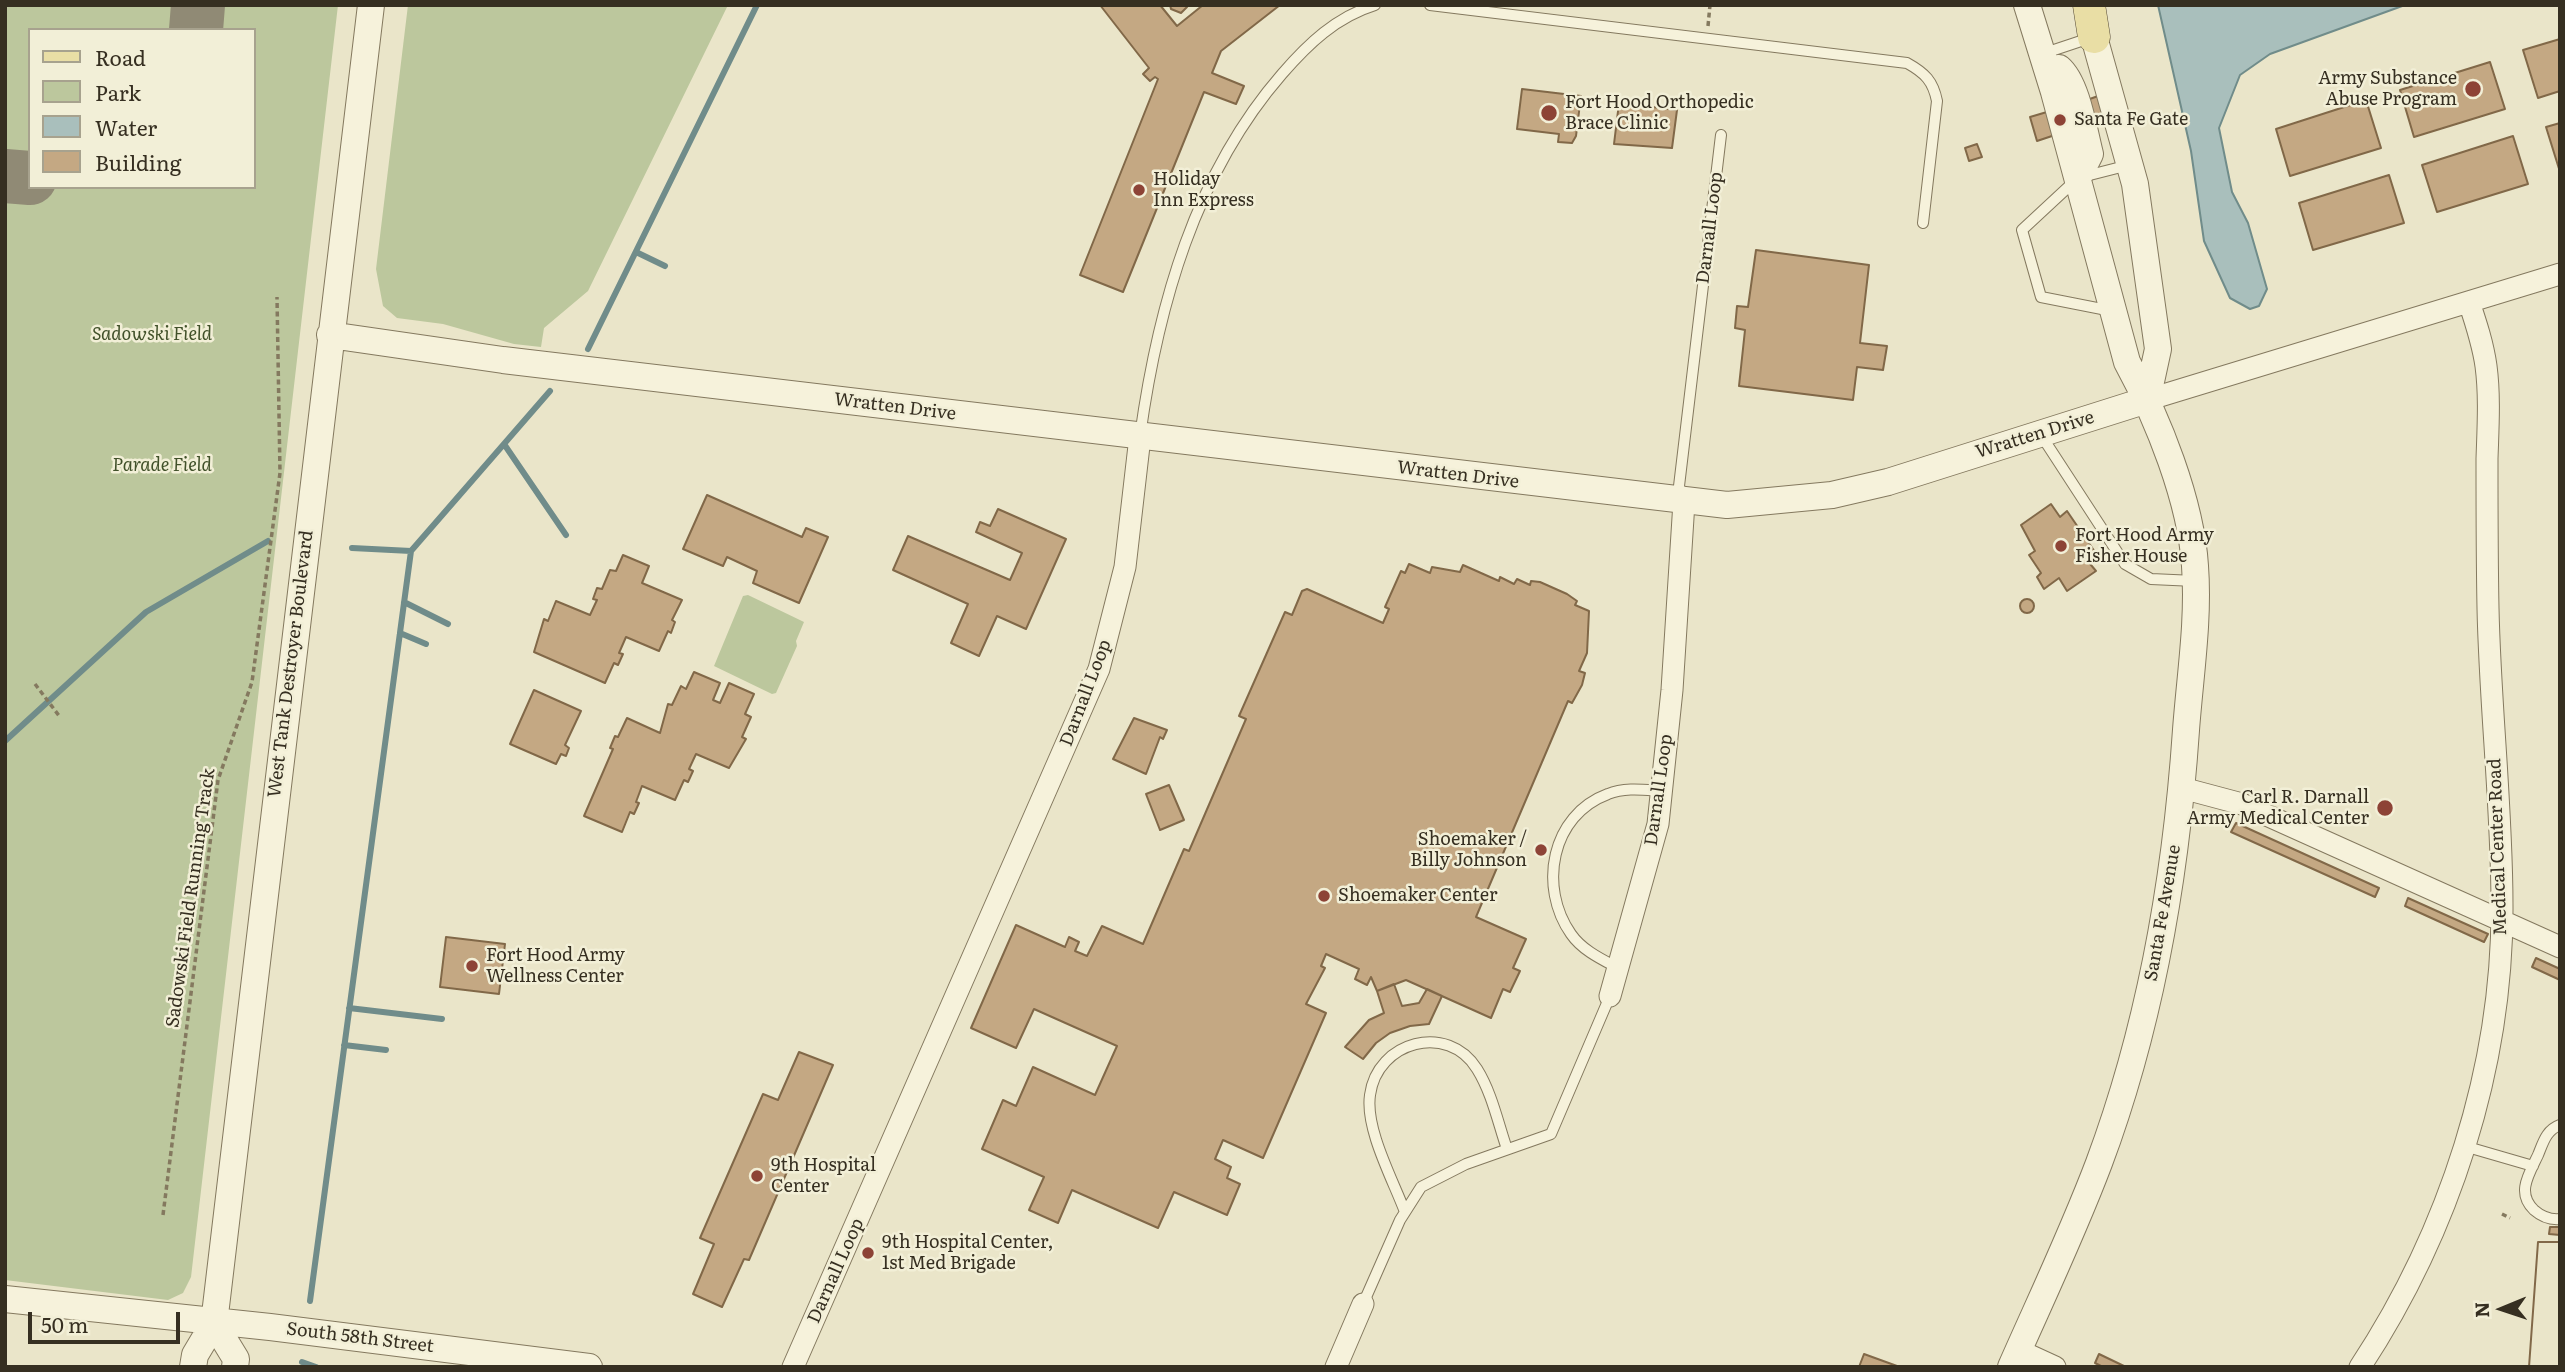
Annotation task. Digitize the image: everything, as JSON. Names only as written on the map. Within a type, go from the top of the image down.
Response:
[{"type":"main road","points":[[2089,5],[2094,37]]},
{"type":"street","name":"West Tank Destroyer Boulevard","points":[[193,1367],[195,1355],[214,1323],[371,5]]},
{"type":"street","name":"Santa Fe Avenue","points":[[2015,1359],[2090,1187],[2125,1082],[2164,923],[2182,788],[2196,581],[2188,520],[2147,400],[2127,362],[2078,178],[2027,5]]},
{"type":"street","points":[[2094,37],[2132,165],[2158,349],[2147,400]]},
{"type":"street","name":"Wratten Drive","points":[[330,335],[503,360],[1727,505],[1832,495],[1888,482],[2039,432],[2560,274]]},
{"type":"street","name":"Medical Center Road","points":[[2360,1367],[2427,1245],[2464,1146],[2488,1047],[2502,920],[2488,619],[2488,386],[2484,352],[2469,302]]},
{"type":"street","name":"Darnall Loop","points":[[793,1367],[1099,669],[1125,567],[1140,437]]},
{"type":"street","name":"Darnall Loop","points":[[1610,996],[1658,824],[1672,690],[1684,502]]},
{"type":"street","points":[[2182,788],[2242,804],[2560,947]]},
{"type":"street","name":"South 58th Street","points":[[5,1299],[270,1327],[589,1367]]},
{"type":"street","name":"Darnall Loop","points":[[1336,1367],[1363,1304]]},
{"type":"street","points":[[214,1323],[236,1359],[235,1367]]},
{"type":"street","points":[[2015,1359],[2055,1367]]},
{"type":"lane","name":"Darnall Loop","points":[[1140,437],[1152,360],[1170,287],[1186,239],[1239,130],[1299,54],[1352,12],[1375,5]]},
{"type":"lane","points":[[1430,5],[1908,63],[1922,71],[1934,85],[1937,101],[1923,223]]},
{"type":"lane","points":[[2042,54],[2094,37]]},
{"type":"lane","name":"Darnall Loop","points":[[1684,502],[1679,486],[1721,135]]},
{"type":"lane","points":[[2112,312],[2041,297],[2022,230],[2078,178],[2132,165]]},
{"type":"lane","points":[[2039,432],[2125,564],[2151,579],[2196,581]]},
{"type":"lane","points":[[1618,968],[1588,952],[1571,935],[1556,906],[1553,854],[1582,810],[1608,793],[1637,789],[1662,791]]},
{"type":"lane","name":"Darnall Loop","points":[[1363,1304],[1405,1212],[1421,1187],[1466,1164],[1551,1134],[1610,996]]},
{"type":"lane","points":[[1405,1212],[1382,1154],[1372,1120],[1369,1097],[1374,1077],[1401,1047],[1424,1042],[1445,1045],[1463,1053],[1477,1068],[1491,1099],[1507,1149]]},
{"type":"lane","points":[[2560,1125],[2549,1131],[2524,1187],[2526,1202],[2539,1214],[2560,1219]]},
{"type":"lane","points":[[2464,1146],[2533,1166]]},
{"type":"path","name":"Sadowski Field Running Track","points":[[163,1215],[218,780],[252,682],[280,473],[277,297]]},
{"type":"path","points":[[35,684],[60,717]]},
{"type":"path","points":[[2502,1214],[2510,1218]]},
{"type":"green space","name":"Sadowski Field","points":[[5,5],[338,5],[191,1277],[183,1293],[168,1300],[5,1280]]},
{"type":"green space","points":[[408,5],[728,5],[588,291],[544,328],[541,347],[514,344],[443,324],[397,318],[383,306],[376,269]]},
{"type":"green space","points":[[748,595],[804,622],[796,641],[797,646],[776,693],[772,694],[714,666],[743,596]]},
{"type":"water","points":[[2158,5],[2405,5],[2270,54],[2240,75],[2219,128],[2232,192],[2248,223],[2267,289],[2259,306],[2250,309],[2230,298],[2204,241],[2191,151]]},
{"type":"building","name":"Holiday Inn Express","points":[[1100,5],[1160,5],[1177,26],[1203,5],[1280,5],[1221,51],[1212,73],[1244,86],[1236,104],[1204,92],[1123,292],[1080,275],[1158,79],[1155,77],[1150,81],[1143,74],[1149,68]]},
{"type":"building","points":[[1170,5],[1187,7],[1181,13],[1171,9]]},
{"type":"building","points":[[2560,39],[2560,91],[2538,98],[2523,50]]},
{"type":"building","points":[[2490,62],[2505,109],[2414,137],[2400,90]]},
{"type":"building","name":"Fort Hood Orthopedic Brace Clinic","points":[[1522,89],[1581,96],[1576,136],[1572,143],[1558,142],[1559,134],[1517,129]]},
{"type":"building","points":[[2101,95],[2108,118],[2091,123],[2084,101]]},
{"type":"building","points":[[2366,100],[2381,148],[2290,176],[2276,129]]},
{"type":"building","name":"Santa Fe Gate","points":[[2084,101],[2091,123],[2037,141],[2030,117]]},
{"type":"building","points":[[1619,103],[1677,110],[1672,148],[1614,144]]},
{"type":"building","points":[[2560,123],[2560,172],[2546,127]]},
{"type":"building","points":[[2513,136],[2528,184],[2437,212],[2422,165]]},
{"type":"building","points":[[1977,144],[1982,157],[1969,161],[1965,148]]},
{"type":"building","points":[[2389,175],[2404,223],[2313,250],[2299,203]]},
{"type":"building","points":[[1756,250],[1869,265],[1860,343],[1887,346],[1883,370],[1857,367],[1853,400],[1739,386],[1745,330],[1735,328],[1737,306],[1748,307]]},
{"type":"building","points":[[707,495],[802,537],[806,528],[828,537],[799,603],[753,583],[757,571],[727,557],[723,566],[683,549]]},
{"type":"building","name":"Fort Hood Army Fisher House","points":[[2051,504],[2060,517],[2067,511],[2095,552],[2086,559],[2096,571],[2067,591],[2059,578],[2044,589],[2037,577],[2041,573],[2029,555],[2035,551],[2021,525]]},
{"type":"building","points":[[998,509],[1066,539],[1026,629],[997,616],[979,656],[951,643],[968,604],[893,570],[908,536],[1010,580],[1022,553],[976,532],[980,522],[990,526]]},
{"type":"building","points":[[623,555],[649,566],[642,583],[682,600],[672,620],[675,622],[671,633],[668,631],[659,651],[626,637],[619,653],[623,654],[618,665],[614,663],[605,683],[534,652],[544,619],[548,621],[556,601],[590,615],[597,600],[593,599],[597,588],[602,589],[610,570],[616,571]]},
{"type":"building","name":"Shoemaker Center","points":[[1409,564],[1430,573],[1432,567],[1460,572],[1463,565],[1499,581],[1500,577],[1514,584],[1517,579],[1530,585],[1531,581],[1540,582],[1567,594],[1577,601],[1575,605],[1589,611],[1587,653],[1579,671],[1585,673],[1582,685],[1572,703],[1568,701],[1476,917],[1526,939],[1513,968],[1520,971],[1510,992],[1503,989],[1491,1018],[1406,980],[1377,991],[1371,977],[1367,985],[1355,979],[1359,969],[1326,954],[1321,966],[1325,968],[1306,1004],[1326,1013],[1263,1158],[1223,1140],[1215,1159],[1231,1167],[1227,1178],[1240,1184],[1227,1215],[1174,1192],[1158,1228],[1072,1190],[1058,1223],[1029,1210],[1044,1177],[982,1149],[1003,1100],[1016,1106],[1033,1067],[1095,1095],[1117,1046],[1034,1009],[1016,1048],[971,1028],[1016,925],[1065,947],[1069,937],[1079,942],[1075,951],[1087,956],[1102,926],[1143,944],[1184,849],[1189,851],[1246,719],[1239,716],[1285,612],[1292,615],[1302,591],[1307,589],[1383,623],[1389,609],[1385,607],[1401,571],[1405,573]]},
{"type":"building","points":[[2024,599],[2030,599],[2034,606],[2030,613],[2024,613],[2020,609],[2020,603]]},
{"type":"building","points":[[694,672],[720,683],[713,700],[720,703],[729,683],[754,694],[745,714],[751,717],[742,737],[746,739],[729,768],[696,754],[689,769],[693,771],[688,782],[684,780],[675,800],[642,786],[636,802],[639,803],[634,814],[630,812],[622,832],[584,816],[613,749],[610,748],[615,736],[618,737],[627,718],[660,733],[668,704],[672,705],[681,686],[686,689]]},
{"type":"building","points":[[534,690],[581,711],[565,745],[569,748],[566,756],[561,754],[556,764],[510,744]]},
{"type":"building","points":[[1134,718],[1167,730],[1163,739],[1160,737],[1146,774],[1113,759]]},
{"type":"building","points":[[1169,785],[1184,820],[1160,830],[1146,794]]},
{"type":"building","points":[[2236,823],[2379,888],[2375,897],[2231,832]]},
{"type":"building","points":[[2408,898],[2488,934],[2484,942],[2405,906]]},
{"type":"building","name":"Fort Hood Army Wellness Center","points":[[446,937],[505,944],[499,994],[440,987]]},
{"type":"building","points":[[2536,958],[2560,969],[2560,980],[2532,967]]},
{"type":"building","points":[[1394,984],[1402,1006],[1419,1003],[1427,989],[1442,996],[1429,1024],[1410,1026],[1390,1033],[1376,1043],[1363,1059],[1345,1047],[1369,1020],[1384,1013],[1377,991]]},
{"type":"building","name":"9th Hospital Center","points":[[799,1052],[833,1065],[749,1260],[744,1259],[722,1307],[693,1294],[714,1244],[700,1238],[763,1094],[778,1100]]},
{"type":"building","points":[[2550,1227],[2560,1227],[2560,1235],[2549,1234]]},
{"type":"building","points":[[2538,1242],[2560,1242],[2560,1367],[2529,1367]]},
{"type":"building","points":[[2538,1242],[2560,1242],[2560,1367],[2529,1367]]},
{"type":"building","points":[[1864,1354],[1897,1366],[1897,1367],[1859,1367]]},
{"type":"building","points":[[2099,1354],[2126,1367],[2103,1367],[2095,1363]]},
{"type":"waterway","points":[[588,349],[757,5]]},
{"type":"waterway","points":[[636,252],[665,266]]},
{"type":"waterway","points":[[310,1301],[411,551],[550,391]]},
{"type":"waterway","points":[[504,444],[566,535]]},
{"type":"waterway","points":[[5,741],[146,612],[268,541]]},
{"type":"waterway","points":[[352,548],[411,551]]},
{"type":"waterway","points":[[404,602],[448,624]]},
{"type":"waterway","points":[[400,633],[426,644]]},
{"type":"waterway","points":[[349,1008],[442,1019]]},
{"type":"waterway","points":[[344,1045],[386,1050]]},
{"type":"waterway","points":[[302,1362],[316,1367]]},
{"type":"taxiway","points":[[196,28],[198,5]]},
{"type":"taxiway","points":[[5,176],[28,178]]},
{"type":"place","name":"Army Substance Abuse Program","points":[[2473,89]]},
{"type":"place","name":"Fort Hood Orthopedic Brace Clinic","points":[[1549,113]]},
{"type":"place","name":"Santa Fe Gate","points":[[2060,120]]},
{"type":"place","name":"Holiday Inn Express","points":[[1139,190]]},
{"type":"place","name":"Fort Hood Army Fisher House","points":[[2061,546]]},
{"type":"place","name":"Carl R. Darnall Army Medical Center","points":[[2385,808]]},
{"type":"place","name":"Shoemaker / Billy Johnson","points":[[1541,850]]},
{"type":"place","name":"Shoemaker Center","points":[[1324,896]]},
{"type":"place","name":"Fort Hood Army Wellness Center","points":[[472,966]]},
{"type":"place","name":"9th Hospital Center","points":[[757,1176]]},
{"type":"place","name":"9th Hospital Center, 1st Med Brigade","points":[[868,1253]]},
{"type":"park label","name":"Parade Field","points":[[162,466]]}]
